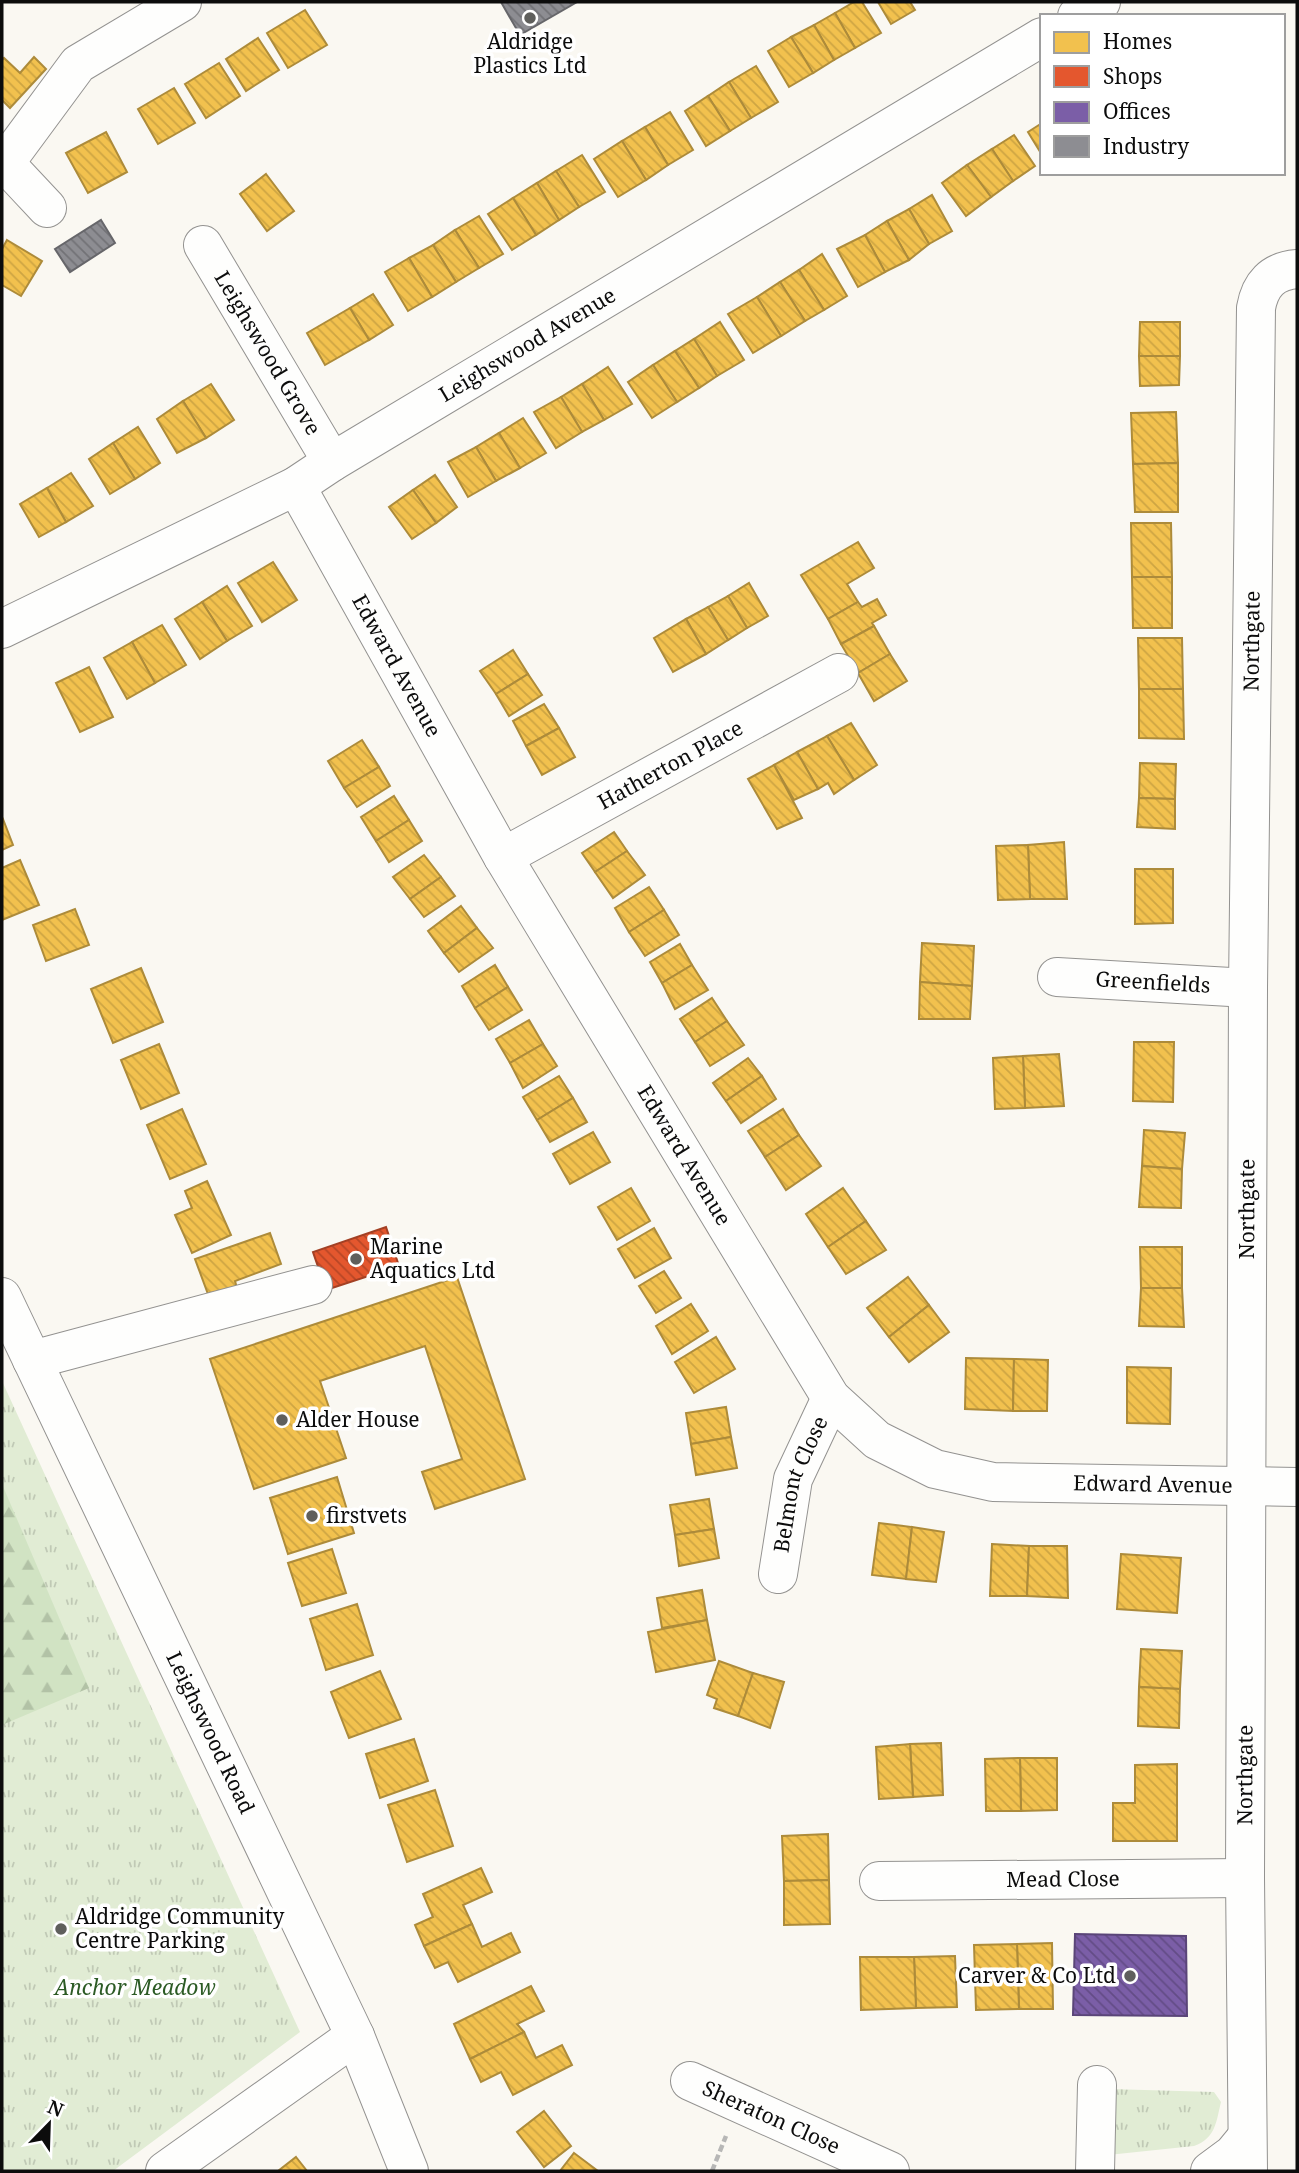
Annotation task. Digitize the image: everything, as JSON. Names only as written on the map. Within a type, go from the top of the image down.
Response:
[{"type":"street","points":[[47,208],[3,162],[78,64],[182,2]]},
{"type":"street","points":[[1080,14],[1101,2]]},
{"type":"street","name":"Leighswood Avenue","points":[[2,629],[296,486],[1040,38]]},
{"type":"street","name":"Leighswood Grove","points":[[203,245],[332,462]]},
{"type":"street","name":"Northgate","points":[[1247,2154],[1245,1878],[1248,988],[1256,308],[1258,293],[1265,283],[1275,274],[1297,269]]},
{"type":"street","name":"Edward Avenue","points":[[296,486],[503,857],[831,1398],[877,1440],[935,1469],[993,1482],[1297,1487]]},
{"type":"street","name":"Hatherton Place","points":[[503,857],[839,673]]},
{"type":"street","name":"Greenfields","points":[[1057,977],[1248,988]]},
{"type":"street","points":[[32,1360],[313,1285]]},
{"type":"street","name":"Leighswood Road","points":[[2,1297],[355,2036],[409,2171]]},
{"type":"street","name":"Belmont Close","points":[[778,1574],[793,1479],[831,1398]]},
{"type":"street","name":"Mead Close","points":[[879,1881],[1245,1878]]},
{"type":"street","points":[[165,2171],[355,2036]]},
{"type":"street","name":"Sheraton Close","points":[[690,2081],[890,2171]]},
{"type":"street","points":[[1095,2171],[1097,2085]]},
{"type":"street","points":[[1210,2171],[1233,2154],[1247,2154]]},
{"type":"green space","name":"Anchor Meadow","points":[[2,1381],[300,2032],[113,2171],[2,2171]]},
{"type":"green space","points":[[2,1484],[89,1688],[2,1725]]},
{"type":"green space","points":[[1110,2089],[1214,2092],[1221,2102],[1214,2128],[1201,2143],[1108,2155]]},
{"type":"building: Homes","points":[[854,2],[862,2],[881,33],[855,48],[835,13]]},
{"type":"building: Homes","points":[[878,2],[910,2],[915,10],[891,24]]},
{"type":"building: Homes","points":[[305,10],[327,45],[288,68],[267,33]]},
{"type":"building: Homes","points":[[835,13],[855,48],[834,60],[814,25]]},
{"type":"building: Homes","points":[[814,25],[834,60],[813,73],[791,37]]},
{"type":"building: Homes","points":[[791,37],[813,73],[789,87],[768,51]]},
{"type":"building: Homes","points":[[258,38],[279,70],[246,91],[226,59]]},
{"type":"building: Homes","points":[[34,57],[46,69],[10,108],[2,100],[2,60],[4,58],[20,73]]},
{"type":"building: Homes","points":[[219,63],[240,96],[206,118],[185,84]]},
{"type":"building: Homes","points":[[756,66],[778,102],[751,118],[729,82]]},
{"type":"building: Homes","points":[[729,82],[751,118],[730,131],[708,96]]},
{"type":"building: Homes","points":[[174,88],[195,123],[158,144],[138,109]]},
{"type":"building: Homes","points":[[708,96],[730,131],[706,146],[685,111]]},
{"type":"building: Homes","points":[[670,112],[693,150],[668,165],[645,127]]},
{"type":"building: Homes","points":[[1040,124],[1040,152],[1028,132]]},
{"type":"building: Homes","points":[[645,127],[668,165],[646,180],[622,141]]},
{"type":"building: Homes","points":[[106,132],[127,172],[88,193],[66,153]]},
{"type":"building: Homes","points":[[1014,135],[1035,166],[1013,181],[992,149]]},
{"type":"building: Homes","points":[[622,141],[646,180],[618,197],[594,159]]},
{"type":"building: Homes","points":[[992,149],[1013,181],[991,197],[967,165]]},
{"type":"building: Homes","points":[[582,155],[605,192],[579,207],[556,171]]},
{"type":"building: Homes","points":[[967,165],[991,197],[966,216],[942,183]]},
{"type":"building: Homes","points":[[556,171],[579,207],[559,220],[537,183]]},
{"type":"building: Homes","points":[[266,174],[294,211],[267,231],[240,194]]},
{"type":"building: Homes","points":[[537,183],[559,220],[536,235],[513,198]]},
{"type":"building: Homes","points":[[932,195],[952,231],[929,244],[909,209]]},
{"type":"building: Homes","points":[[513,198],[536,235],[512,250],[488,214]]},
{"type":"building: Homes","points":[[909,209],[929,244],[909,260],[887,221]]},
{"type":"building: Homes","points":[[479,216],[503,254],[479,268],[455,230]]},
{"type":"building: Homes","points":[[887,221],[909,260],[885,272],[865,235]]},
{"type":"building: Homes","points":[[455,230],[479,268],[456,282],[433,245]]},
{"type":"building: Homes","points":[[865,235],[885,272],[858,287],[837,249]]},
{"type":"building: Homes","points":[[7,240],[42,261],[21,296],[2,285],[2,249]]},
{"type":"building: Homes","points":[[433,245],[456,282],[432,297],[409,258]]},
{"type":"building: Homes","points":[[822,254],[847,296],[824,310],[799,270]]},
{"type":"building: Homes","points":[[409,258],[432,297],[408,311],[385,272]]},
{"type":"building: Homes","points":[[799,270],[824,310],[805,321],[780,282]]},
{"type":"building: Homes","points":[[780,282],[805,321],[781,336],[757,297]]},
{"type":"building: Homes","points":[[373,294],[393,325],[369,340],[350,308]]},
{"type":"building: Homes","points":[[757,297],[781,336],[753,353],[728,314]]},
{"type":"building: Homes","points":[[350,308],[369,340],[325,365],[307,333]]},
{"type":"building: Homes","points":[[720,322],[744,360],[717,376],[694,339]]},
{"type":"building: Homes","points":[[1140,322],[1180,322],[1180,356],[1139,356]]},
{"type":"building: Homes","points":[[694,339],[717,376],[699,388],[675,351]]},
{"type":"building: Homes","points":[[675,351],[699,388],[677,402],[653,365]]},
{"type":"building: Homes","points":[[1139,356],[1180,356],[1179,385],[1140,386]]},
{"type":"building: Homes","points":[[653,365],[677,402],[652,418],[628,382]]},
{"type":"building: Homes","points":[[608,367],[632,404],[604,420],[582,384]]},
{"type":"building: Homes","points":[[211,384],[234,420],[206,438],[183,401]]},
{"type":"building: Homes","points":[[582,384],[604,420],[582,432],[561,397]]},
{"type":"building: Homes","points":[[561,397],[582,432],[556,448],[534,412]]},
{"type":"building: Homes","points":[[183,401],[206,438],[177,453],[157,419]]},
{"type":"building: Homes","points":[[1176,412],[1178,463],[1133,464],[1131,413]]},
{"type":"building: Homes","points":[[523,418],[546,453],[520,468],[499,433]]},
{"type":"building: Homes","points":[[138,427],[160,463],[135,479],[113,443]]},
{"type":"building: Homes","points":[[499,433],[520,468],[496,481],[476,447]]},
{"type":"building: Homes","points":[[113,443],[135,479],[110,494],[89,459]]},
{"type":"building: Homes","points":[[476,447],[496,481],[468,497],[448,462]]},
{"type":"building: Homes","points":[[1178,463],[1178,512],[1135,512],[1133,464]]},
{"type":"building: Homes","points":[[71,473],[93,506],[66,522],[47,488]]},
{"type":"building: Homes","points":[[435,475],[457,507],[436,523],[413,490]]},
{"type":"building: Homes","points":[[47,488],[66,522],[39,537],[20,504]]},
{"type":"building: Homes","points":[[413,490],[436,523],[412,539],[389,507]]},
{"type":"building: Homes","points":[[1131,523],[1171,523],[1172,577],[1132,577]]},
{"type":"building: Homes","points":[[858,542],[874,568],[847,584],[858,602],[828,619],[801,575]]},
{"type":"building: Homes","points":[[273,562],[297,600],[262,622],[238,583]]},
{"type":"building: Homes","points":[[1132,577],[1172,577],[1172,628],[1133,628]]},
{"type":"building: Homes","points":[[749,583],[768,616],[747,628],[728,596]]},
{"type":"building: Homes","points":[[227,586],[252,626],[227,641],[202,602]]},
{"type":"building: Homes","points":[[728,596],[747,628],[728,640],[708,607]]},
{"type":"building: Homes","points":[[877,599],[886,615],[872,623],[874,626],[841,644],[828,619],[858,602],[862,607]]},
{"type":"building: Homes","points":[[202,602],[227,641],[200,659],[175,619]]},
{"type":"building: Homes","points":[[708,607],[728,640],[706,654],[686,619]]},
{"type":"building: Homes","points":[[686,619],[706,654],[673,672],[654,638]]},
{"type":"building: Homes","points":[[162,625],[186,665],[155,683],[132,642]]},
{"type":"building: Homes","points":[[874,626],[890,654],[858,673],[841,644]]},
{"type":"building: Homes","points":[[1138,638],[1182,638],[1183,689],[1139,689]]},
{"type":"building: Homes","points":[[132,642],[155,683],[127,699],[104,658]]},
{"type":"building: Homes","points":[[513,650],[528,674],[496,694],[480,671]]},
{"type":"building: Homes","points":[[890,654],[907,681],[874,701],[858,673]]},
{"type":"building: Homes","points":[[89,667],[113,717],[80,732],[56,683]]},
{"type":"building: Homes","points":[[528,674],[542,695],[509,716],[496,694]]},
{"type":"building: Homes","points":[[1139,689],[1183,689],[1184,739],[1139,738]]},
{"type":"building: Homes","points":[[544,704],[559,728],[526,746],[513,721]]},
{"type":"building: Homes","points":[[851,723],[877,765],[854,780],[827,736]]},
{"type":"building: Homes","points":[[559,728],[575,757],[542,775],[526,746]]},
{"type":"building: Homes","points":[[827,736],[854,780],[834,794],[828,783],[818,789],[797,752]]},
{"type":"building: Homes","points":[[362,740],[379,767],[344,788],[328,761]]},
{"type":"building: Homes","points":[[797,752],[818,789],[794,800],[774,765]]},
{"type":"building: Homes","points":[[1140,763],[1176,764],[1175,799],[1139,798]]},
{"type":"building: Homes","points":[[774,765],[802,818],[777,829],[748,779]]},
{"type":"building: Homes","points":[[379,767],[390,786],[357,807],[344,788]]},
{"type":"building: Homes","points":[[394,796],[409,820],[376,841],[361,817]]},
{"type":"building: Homes","points":[[1139,798],[1175,799],[1175,829],[1137,827]]},
{"type":"building: Homes","points":[[2,820],[13,845],[2,850]]},
{"type":"building: Homes","points":[[409,820],[422,841],[389,862],[376,841]]},
{"type":"building: Homes","points":[[614,832],[627,851],[595,872],[582,853]]},
{"type":"building: Homes","points":[[1064,842],[1067,899],[1030,899],[1028,845]]},
{"type":"building: Homes","points":[[1028,845],[1030,899],[998,900],[996,846]]},
{"type":"building: Homes","points":[[627,851],[645,875],[613,898],[595,872]]},
{"type":"building: Homes","points":[[424,855],[441,877],[410,899],[393,877]]},
{"type":"building: Homes","points":[[20,860],[39,905],[2,920],[2,868]]},
{"type":"building: Homes","points":[[1135,869],[1173,869],[1173,923],[1135,924]]},
{"type":"building: Homes","points":[[441,877],[455,896],[424,917],[410,899]]},
{"type":"building: Homes","points":[[649,887],[664,910],[629,932],[615,908]]},
{"type":"building: Homes","points":[[461,906],[477,928],[444,953],[428,931]]},
{"type":"building: Homes","points":[[75,909],[89,945],[46,961],[33,925]]},
{"type":"building: Homes","points":[[664,910],[679,935],[645,956],[629,932]]},
{"type":"building: Homes","points":[[477,928],[493,948],[459,972],[444,953]]},
{"type":"building: Homes","points":[[922,943],[974,946],[972,986],[920,982]]},
{"type":"building: Homes","points":[[680,944],[692,965],[662,983],[650,962]]},
{"type":"building: Homes","points":[[495,965],[508,987],[475,1008],[462,986]]},
{"type":"building: Homes","points":[[692,965],[708,990],[675,1009],[662,983]]},
{"type":"building: Homes","points":[[141,968],[163,1022],[113,1043],[91,989]]},
{"type":"building: Homes","points":[[920,982],[972,986],[970,1019],[919,1019]]},
{"type":"building: Homes","points":[[508,987],[522,1010],[489,1030],[475,1008]]},
{"type":"building: Homes","points":[[712,998],[727,1021],[695,1042],[680,1019]]},
{"type":"building: Homes","points":[[529,1020],[543,1044],[510,1063],[496,1039]]},
{"type":"building: Homes","points":[[727,1021],[744,1045],[710,1066],[695,1042]]},
{"type":"building: Homes","points":[[1134,1042],[1174,1042],[1173,1102],[1133,1101]]},
{"type":"building: Homes","points":[[159,1044],[179,1093],[141,1109],[121,1060]]},
{"type":"building: Homes","points":[[543,1044],[557,1066],[523,1088],[510,1063]]},
{"type":"building: Homes","points":[[1059,1054],[1064,1106],[1025,1108],[1023,1056]]},
{"type":"building: Homes","points":[[1023,1056],[1025,1108],[995,1109],[993,1058]]},
{"type":"building: Homes","points":[[748,1058],[762,1076],[726,1101],[713,1083]]},
{"type":"building: Homes","points":[[559,1076],[573,1098],[537,1120],[523,1097]]},
{"type":"building: Homes","points":[[762,1076],[776,1099],[741,1123],[726,1101]]},
{"type":"building: Homes","points":[[573,1098],[587,1122],[550,1142],[537,1120]]},
{"type":"building: Homes","points":[[182,1109],[206,1164],[170,1179],[147,1125]]},
{"type":"building: Homes","points":[[783,1109],[799,1135],[765,1157],[748,1131]]},
{"type":"building: Homes","points":[[1144,1130],[1185,1133],[1182,1169],[1142,1166]]},
{"type":"building: Homes","points":[[593,1132],[610,1162],[570,1184],[553,1154]]},
{"type":"building: Homes","points":[[799,1135],[821,1166],[786,1190],[765,1157]]},
{"type":"building: Homes","points":[[1142,1166],[1182,1169],[1181,1208],[1139,1207]]},
{"type":"building: Homes","points":[[207,1181],[231,1235],[192,1253],[175,1215],[192,1208],[185,1191]]},
{"type":"building: Homes","points":[[631,1188],[650,1221],[617,1240],[598,1207]]},
{"type":"building: Homes","points":[[843,1188],[866,1221],[828,1247],[806,1214]]},
{"type":"building: Homes","points":[[866,1221],[886,1250],[846,1274],[828,1247]]},
{"type":"building: Homes","points":[[654,1228],[671,1258],[635,1278],[618,1249]]},
{"type":"building: Homes","points":[[270,1233],[281,1264],[235,1281],[239,1295],[212,1305],[195,1259]]},
{"type":"building: Homes","points":[[1140,1247],[1182,1247],[1182,1288],[1141,1288]]},
{"type":"building: Homes","points":[[664,1271],[681,1298],[656,1313],[639,1286]]},
{"type":"building: Homes","name":"Alder House","points":[[457,1277],[525,1479],[435,1509],[422,1472],[462,1459],[425,1346],[320,1381],[346,1458],[254,1489],[210,1359]]},
{"type":"building: Homes","points":[[908,1277],[929,1305],[889,1337],[867,1308]]},
{"type":"building: Homes","points":[[1141,1288],[1182,1288],[1184,1327],[1139,1326]]},
{"type":"building: Homes","points":[[691,1304],[708,1331],[672,1354],[656,1326]]},
{"type":"building: Homes","points":[[929,1305],[949,1332],[909,1362],[889,1337]]},
{"type":"building: Homes","points":[[716,1337],[735,1369],[694,1393],[675,1362]]},
{"type":"building: Homes","points":[[966,1358],[1014,1359],[1013,1411],[965,1409]]},
{"type":"building: Homes","points":[[1014,1359],[1048,1360],[1047,1411],[1013,1411]]},
{"type":"building: Homes","points":[[1127,1367],[1171,1368],[1170,1424],[1127,1423]]},
{"type":"building: Homes","points":[[726,1407],[731,1437],[691,1444],[686,1413]]},
{"type":"building: Homes","points":[[731,1437],[737,1468],[696,1475],[691,1444]]},
{"type":"building: Homes","name":"firstvets","points":[[337,1477],[354,1533],[288,1554],[270,1498]]},
{"type":"building: Homes","points":[[709,1499],[714,1529],[675,1535],[670,1505]]},
{"type":"building: Homes","points":[[879,1523],[912,1527],[906,1579],[872,1575]]},
{"type":"building: Homes","points":[[912,1527],[944,1532],[936,1582],[906,1579]]},
{"type":"building: Homes","points":[[714,1529],[719,1558],[679,1566],[675,1535]]},
{"type":"building: Homes","points":[[992,1544],[1029,1546],[1027,1596],[990,1596]]},
{"type":"building: Homes","points":[[1029,1546],[1067,1546],[1068,1598],[1027,1596]]},
{"type":"building: Homes","points":[[332,1549],[346,1593],[302,1606],[288,1563]]},
{"type":"building: Homes","points":[[1121,1554],[1181,1558],[1177,1613],[1117,1609]]},
{"type":"building: Homes","points":[[702,1590],[707,1620],[662,1628],[657,1598]]},
{"type":"building: Homes","points":[[357,1604],[373,1655],[326,1670],[310,1619]]},
{"type":"building: Homes","points":[[707,1620],[715,1660],[656,1672],[648,1632]]},
{"type":"building: Homes","points":[[1141,1649],[1182,1651],[1180,1689],[1139,1687]]},
{"type":"building: Homes","points":[[719,1661],[753,1673],[738,1716],[714,1708],[717,1699],[707,1695]]},
{"type":"building: Homes","points":[[380,1671],[401,1719],[349,1738],[331,1692]]},
{"type":"building: Homes","points":[[753,1673],[784,1682],[770,1728],[738,1716]]},
{"type":"building: Homes","points":[[1139,1687],[1180,1689],[1179,1728],[1138,1726]]},
{"type":"building: Homes","points":[[414,1739],[428,1781],[380,1798],[366,1754]]},
{"type":"building: Homes","points":[[941,1743],[943,1795],[913,1797],[910,1744]]},
{"type":"building: Homes","points":[[910,1744],[913,1797],[879,1799],[876,1747]]},
{"type":"building: Homes","points":[[1020,1758],[1057,1758],[1057,1810],[1021,1811]]},
{"type":"building: Homes","points":[[1020,1758],[1021,1811],[986,1811],[985,1759]]},
{"type":"building: Homes","points":[[1177,1764],[1177,1841],[1113,1841],[1113,1803],[1135,1803],[1135,1765]]},
{"type":"building: Homes","points":[[435,1790],[453,1846],[407,1862],[388,1805]]},
{"type":"building: Homes","points":[[828,1834],[829,1880],[784,1881],[782,1836]]},
{"type":"building: Homes","points":[[481,1868],[492,1892],[463,1905],[472,1924],[424,1946],[415,1925],[433,1917],[423,1894]]},
{"type":"building: Homes","points":[[829,1880],[830,1924],[784,1925],[784,1881]]},
{"type":"building: Homes","points":[[472,1924],[482,1947],[511,1933],[520,1952],[458,1982],[448,1962],[435,1968],[424,1946]]},
{"type":"building: Homes","points":[[1052,1943],[1053,2009],[1019,2009],[1017,1944]]},
{"type":"building: Homes","points":[[1017,1944],[1019,2009],[976,2010],[974,1945]]},
{"type":"building: Homes","points":[[955,1956],[957,2007],[916,2008],[914,1957]]},
{"type":"building: Homes","points":[[860,1957],[914,1957],[916,2008],[861,2010]]},
{"type":"building: Homes","points":[[531,1986],[544,2011],[517,2024],[524,2032],[470,2059],[454,2024]]},
{"type":"building: Homes","points":[[524,2032],[536,2058],[562,2045],[572,2065],[513,2095],[501,2072],[481,2082],[470,2059]]},
{"type":"building: Homes","points":[[544,2111],[571,2146],[544,2167],[517,2132]]},
{"type":"building: Homes","points":[[574,2153],[598,2171],[560,2171]]},
{"type":"building: Homes","points":[[296,2157],[307,2171],[278,2171]]},
{"type":"building: Shops","name":"Marine Aquatics Ltd","points":[[386,1227],[399,1266],[326,1290],[313,1252]]},
{"type":"building: Offices","name":"Carver & Co Ltd","points":[[1075,1934],[1186,1936],[1187,2016],[1073,2015]]},
{"type":"building: Industry","name":"Aldridge Plastics Ltd","points":[[501,2],[577,2],[520,35]]},
{"type":"building: Industry","points":[[101,220],[115,243],[70,272],[55,249]]},
{"type":"place","name":"Aldridge Plastics Ltd","points":[[530,18]]},
{"type":"place","name":"Marine Aquatics Ltd","points":[[356,1259]]},
{"type":"place","name":"Alder House","points":[[282,1420]]},
{"type":"place","name":"firstvets","points":[[312,1516]]},
{"type":"place","name":"Aldridge Community Centre Parking","points":[[61,1929]]},
{"type":"place","name":"Carver & Co Ltd","points":[[1130,1976]]}]
